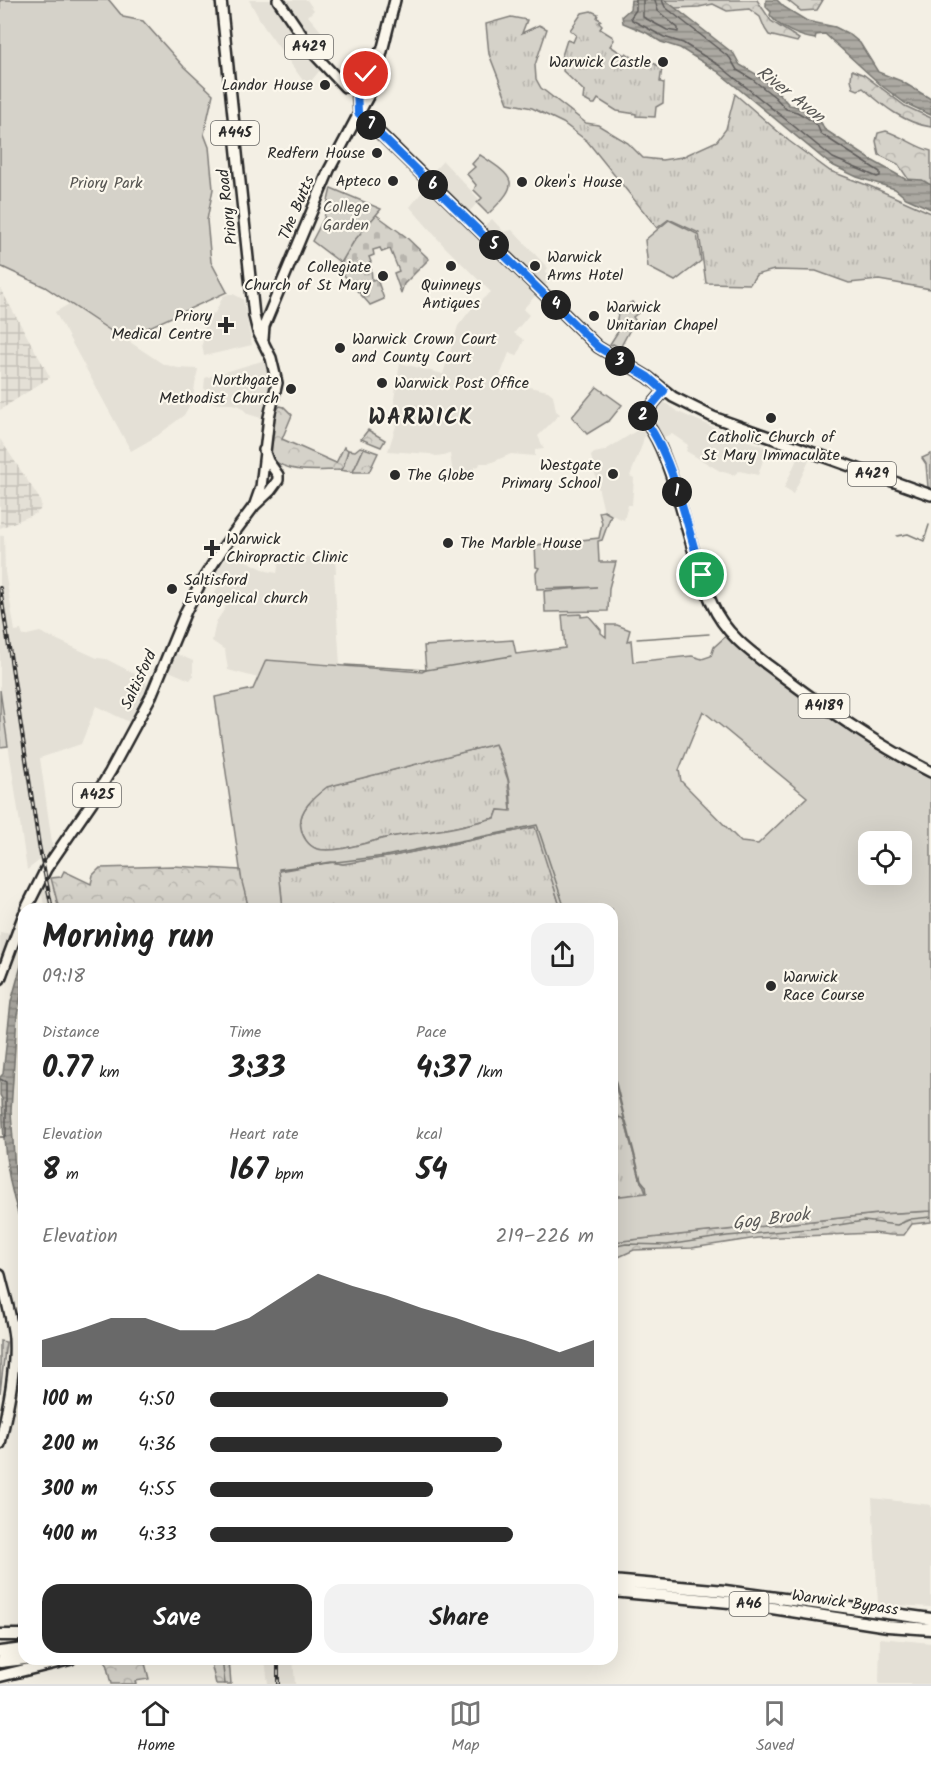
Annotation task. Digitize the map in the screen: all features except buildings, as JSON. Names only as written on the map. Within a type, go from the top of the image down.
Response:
[{"type":"highway","name":"Warwick Bypass","points":[[618,1582],[725,1591],[931,1619]]},
{"type":"highway","name":"Warwick Bypass","points":[[618,1592],[740,1603],[888,1626],[931,1629]]},
{"type":"highway","points":[[0,1635],[18,1635]]},
{"type":"highway","points":[[0,1652],[18,1650]]},
{"type":"highway","points":[[0,1662],[18,1660]]},
{"type":"highway","points":[[0,1676],[45,1665]]},
{"type":"main road","name":"Priory Road","points":[[221,0],[253,306]]},
{"type":"main road","name":"A429","points":[[278,0],[323,64],[345,87],[357,87]]},
{"type":"main road","name":"The Butts","points":[[263,339],[262,330],[329,170],[373,87],[395,0]]},
{"type":"main road","points":[[358,113],[357,87],[384,43]]},
{"type":"main road","points":[[357,87],[365,83],[379,65]]},
{"type":"main road","name":"A429","points":[[358,113],[598,347],[648,377],[664,391],[689,406],[736,427],[931,495]]},
{"type":"main road","points":[[253,306],[258,315],[268,317]]},
{"type":"main road","name":"A445","points":[[253,306],[256,324],[263,339]]},
{"type":"main road","name":"A425","points":[[254,506],[262,477],[264,450],[277,378],[263,339]]},
{"type":"main road","name":"A4189","points":[[664,391],[642,417],[666,460],[706,590],[721,620],[742,644],[849,724],[931,772]]},
{"type":"main road","points":[[264,450],[278,476],[275,483],[267,485],[262,477],[265,471],[273,470]]},
{"type":"main road","name":"A425","points":[[254,506],[275,483]]},
{"type":"main road","name":"Saltisford","points":[[29,903],[49,866],[110,772],[151,696],[198,588],[225,545],[254,506]]},
{"type":"main road","points":[[0,979],[18,930]]},
{"type":"main road","points":[[0,1275],[11,1320],[13,1367],[0,1444]]},
{"type":"shaded area","points":[[249,0],[272,0],[321,69],[307,86],[264,27]]},
{"type":"shaded area","points":[[282,0],[307,0],[314,10],[308,16],[333,45],[322,60]]},
{"type":"shaded area","points":[[443,161],[480,200],[467,214],[430,175]]},
{"type":"shaded area","points":[[427,186],[475,234],[492,219],[504,232],[512,230],[548,268],[545,272],[553,277],[523,309],[529,315],[514,333],[524,340],[517,356],[509,353],[500,376],[529,387],[548,391],[553,395],[556,411],[560,414],[538,436],[544,449],[535,450],[535,456],[511,454],[490,463],[480,463],[479,466],[474,467],[473,478],[454,481],[450,454],[436,456],[388,451],[396,426],[394,399],[400,363],[443,374],[458,326],[472,308],[491,292],[444,246],[410,207]]},
{"type":"shaded area","points":[[0,288],[50,377],[0,410]]},
{"type":"shaded area","name":"Priory Medical Centre","points":[[228,294],[243,299],[252,345],[204,356],[202,344],[206,332],[203,321],[205,316],[215,313],[223,296]]},
{"type":"shaded area","points":[[71,303],[163,364],[178,368],[198,369],[192,401],[184,415],[157,436],[131,451],[55,312]]},
{"type":"shaded area","points":[[265,360],[270,379],[264,419],[248,414],[240,406],[217,404],[208,400],[208,393],[204,388],[205,378]]},
{"type":"shaded area","points":[[664,402],[678,412],[773,450],[770,458],[764,457],[758,475],[739,471],[734,475],[720,471],[686,451],[688,445],[672,434],[661,438],[651,420]]},
{"type":"shaded area","name":"Westgate Primary School","points":[[636,431],[645,432],[630,476],[634,478],[632,505],[628,505],[624,520],[604,512],[591,456],[604,451]]},
{"type":"shaded area","points":[[0,439],[41,504],[40,510],[35,514],[0,528]]},
{"type":"shaded area","points":[[798,457],[809,461],[793,494],[784,488]]},
{"type":"shaded area","points":[[4,535],[5,572],[15,631],[21,630],[23,636],[40,632],[97,658],[106,659],[145,679],[147,686],[129,722],[96,706],[81,744],[40,758],[53,850],[27,870],[0,690],[0,536]]},
{"type":"shaded area","points":[[230,553],[267,571],[277,573],[280,555],[335,559],[340,665],[267,660],[258,678],[228,670],[225,650],[212,641],[216,622],[226,607],[211,598],[218,587],[209,582]]},
{"type":"shaded area","points":[[175,653],[193,661],[193,676],[190,680],[169,671]]},
{"type":"shaded area","points":[[51,878],[57,903],[44,903],[41,891]]},
{"type":"shaded area","points":[[0,932],[11,934],[0,962]]},
{"type":"shaded area","points":[[872,1498],[931,1505],[931,1607],[878,1604]]},
{"type":"shaded area","points":[[880,1638],[931,1643],[931,1684],[879,1684]]},
{"type":"shaded area","points":[[266,1665],[293,1665],[295,1684],[268,1684]]},
{"type":"green space","name":"Priory Park","points":[[0,0],[109,0],[123,17],[143,21],[184,67],[213,94],[204,134],[209,147],[213,189],[207,220],[211,262],[227,292],[123,339],[45,287],[0,266]]},
{"type":"green space","points":[[665,0],[757,0],[771,21],[799,39],[797,42],[769,35],[760,17],[749,9],[727,11],[713,4],[675,8]]},
{"type":"green space","points":[[787,0],[823,0],[817,10],[801,11]]},
{"type":"green space","points":[[591,11],[598,14],[597,18],[601,20],[600,29],[613,37],[614,40],[610,46],[635,59],[633,61],[637,64],[643,57],[662,68],[660,82],[664,83],[663,103],[656,107],[655,117],[636,116],[636,114],[617,111],[598,99],[595,104],[592,104],[583,99],[584,91],[563,71],[564,65],[560,62],[567,40],[573,42],[576,35],[570,30],[582,13]]},
{"type":"green space","points":[[511,17],[527,20],[522,33],[539,25],[547,29],[535,65],[536,79],[541,88],[586,123],[598,125],[628,143],[643,158],[662,160],[682,157],[717,141],[726,129],[735,94],[789,141],[830,171],[931,213],[931,289],[879,280],[849,283],[816,271],[774,270],[756,275],[750,284],[706,283],[699,233],[669,219],[657,228],[587,141],[563,123],[532,108],[508,103],[489,54],[486,24]]},
{"type":"green space","points":[[852,70],[864,75],[905,106],[931,118],[931,127],[903,118],[863,88],[858,90],[853,88]]},
{"type":"green space","points":[[886,131],[931,151],[931,193],[911,183],[898,164],[879,155],[876,141],[878,133]]},
{"type":"green space","points":[[480,155],[501,169],[510,181],[506,195],[488,214],[477,203],[482,198],[474,190],[476,185],[467,174],[475,167],[472,164]]},
{"type":"green space","name":"College Garden","points":[[331,188],[381,209],[354,241],[341,263],[312,241],[324,218]]},
{"type":"green space","points":[[375,214],[405,236],[429,259],[404,284],[401,293],[394,273],[399,271],[390,249],[382,252],[380,248],[373,250],[374,255],[369,257],[371,262],[366,265],[371,267],[372,280],[377,279],[384,299],[370,305],[347,279],[342,271],[342,265],[348,250]]},
{"type":"green space","points":[[669,220],[697,234],[701,261],[675,281],[648,267],[645,240]]},
{"type":"green space","points":[[632,302],[639,312],[633,317],[635,320],[620,348],[610,344],[619,330],[615,327],[619,310]]},
{"type":"green space","points":[[597,387],[622,405],[610,420],[587,434],[572,417]]},
{"type":"green space","points":[[280,406],[292,415],[282,439],[336,463],[344,447],[348,450],[343,468],[339,470],[295,469],[272,459],[271,424]]},
{"type":"green space","points":[[368,430],[385,440],[381,447],[361,439]]},
{"type":"green space","points":[[360,447],[364,448],[353,472],[339,470],[343,468],[348,450],[355,451]]},
{"type":"green space","points":[[364,448],[378,453],[369,472],[353,472]]},
{"type":"green space","points":[[931,454],[931,488],[928,487],[926,464],[922,458]]},
{"type":"green space","points":[[604,511],[611,515],[602,540],[598,541],[599,562],[616,562],[609,588],[608,611],[545,612],[544,591],[597,587],[537,589],[536,573],[539,568],[536,567],[535,545],[599,538],[602,523],[599,512]]},
{"type":"green space","name":"Warwick Race Course","points":[[562,615],[589,616],[606,637],[606,625],[617,625],[630,630],[627,641],[631,640],[633,662],[692,656],[702,659],[711,656],[714,647],[727,637],[763,667],[877,749],[931,778],[931,1211],[878,1214],[618,1241],[618,1196],[646,1193],[618,1095],[618,903],[559,903],[535,827],[393,856],[343,864],[331,862],[279,870],[282,903],[247,903],[242,882],[215,697],[253,689],[266,660],[422,672],[426,670],[424,646],[513,640],[516,654],[565,648]],"holes":[[[703,711],[807,797],[758,844],[741,842],[681,781],[679,770]],[[495,744],[508,776],[511,811],[498,810],[495,818],[434,831],[390,837],[334,850],[314,848],[303,834],[300,822],[304,810],[327,787]]]},
{"type":"green space","points":[[0,690],[8,746],[0,747]]},
{"type":"green space","points":[[495,744],[508,780],[511,811],[498,810],[495,818],[435,831],[390,837],[334,850],[317,849],[311,846],[304,837],[300,822],[304,810],[326,787]]},
{"type":"green space","points":[[536,827],[559,903],[282,903],[279,871],[331,862],[343,864]]},
{"type":"green space","points":[[173,866],[240,870],[248,903],[57,903],[51,878],[61,877],[64,871],[91,884],[93,875],[100,868]]},
{"type":"green space","points":[[618,1095],[641,1182],[646,1194],[618,1196]]},
{"type":"green space","points":[[931,1211],[931,1222],[912,1224],[904,1235],[873,1233],[757,1238],[692,1248],[634,1250],[618,1257],[618,1241],[878,1214]]},
{"type":"green space","points":[[0,1341],[6,1342],[0,1393]]},
{"type":"green space","points":[[106,1665],[146,1665],[149,1679],[135,1681],[136,1684],[111,1684]]},
{"type":"green space","points":[[211,1665],[229,1665],[231,1684],[216,1684]]},
{"type":"water","points":[[631,0],[665,0],[734,54],[740,65],[756,74],[779,93],[789,105],[810,112],[819,120],[824,129],[873,161],[905,179],[922,180],[931,185],[931,209],[906,198],[895,189],[857,177],[830,164],[717,71],[680,48],[661,42],[623,23],[622,16],[630,9]]},
{"type":"water","points":[[766,0],[777,0],[807,21],[835,27],[849,34],[860,43],[878,72],[901,81],[931,99],[931,115],[905,103],[882,86],[825,34],[816,35],[815,39],[809,38],[779,24],[770,15],[771,12],[766,7]]},
{"type":"water","points":[[18,977],[11,1111],[15,1171],[18,1182],[18,1212],[7,1167],[0,1095],[0,1077],[3,1074],[11,1002]]},
{"type":"waterway","points":[[897,536],[908,534],[924,541],[929,525]]},
{"type":"waterway","points":[[637,639],[709,634]]},
{"type":"waterway","points":[[345,665],[426,670],[511,656]]},
{"type":"waterway","points":[[517,829],[537,825],[563,903]]},
{"type":"waterway","points":[[279,869],[385,856],[515,830]]},
{"type":"waterway","points":[[618,1091],[625,1120]]},
{"type":"waterway","points":[[618,1117],[626,1121],[641,1180],[646,1186],[647,1193]]},
{"type":"waterway","name":"Gog Brook","points":[[618,1246],[667,1245],[864,1221],[897,1225],[911,1219],[931,1217]]},
{"type":"waterway","name":"Gog Brook","points":[[223,1665],[225,1684]]},
{"type":"railway","points":[[0,588],[39,845],[51,903]]},
{"type":"railway","points":[[278,1665],[278,1684]]},
{"type":"place","name":"Warwick Castle","points":[[663,62]]},
{"type":"place","name":"Landor House","points":[[325,85]]},
{"type":"place","name":"Redfern House","points":[[377,153]]},
{"type":"place","name":"Apteco","points":[[393,181]]},
{"type":"place","name":"Oken's House","points":[[522,182]]},
{"type":"place","name":"Quinneys Antiques","points":[[451,266]]},
{"type":"place","name":"Warwick Arms Hotel","points":[[535,266]]},
{"type":"place","name":"Collegiate Church of St Mary","points":[[383,276]]},
{"type":"place","name":"Warwick Unitarian Chapel","points":[[594,316]]},
{"type":"place","name":"Priory Medical Centre","points":[[226,325]]},
{"type":"place","name":"Warwick Crown Court and County Court","points":[[340,348]]},
{"type":"place","name":"Warwick Post Office","points":[[382,383]]},
{"type":"place","name":"Northgate Methodist Church","points":[[291,389]]},
{"type":"place","name":"Catholic Church of St Mary Immaculate","points":[[771,418]]},
{"type":"place","name":"Westgate Primary School","points":[[613,474]]},
{"type":"place","name":"The Globe","points":[[395,475]]},
{"type":"place","name":"The Marble House","points":[[448,543]]},
{"type":"place","name":"Warwick Chiropractic Clinic","points":[[212,548]]},
{"type":"place","name":"Saltisford Evangelical church","points":[[172,589]]},
{"type":"place","name":"Warwick Race Course","points":[[771,986]]},
{"type":"district","name":"WARWICK","points":[[421,418]]},
{"type":"route","points":[[366,74],[357,87],[358,113],[598,347],[648,377],[664,391],[642,417],[663,452],[702,575]]},
{"type":"water label","name":"River Avon","points":[[790,95]]}]
